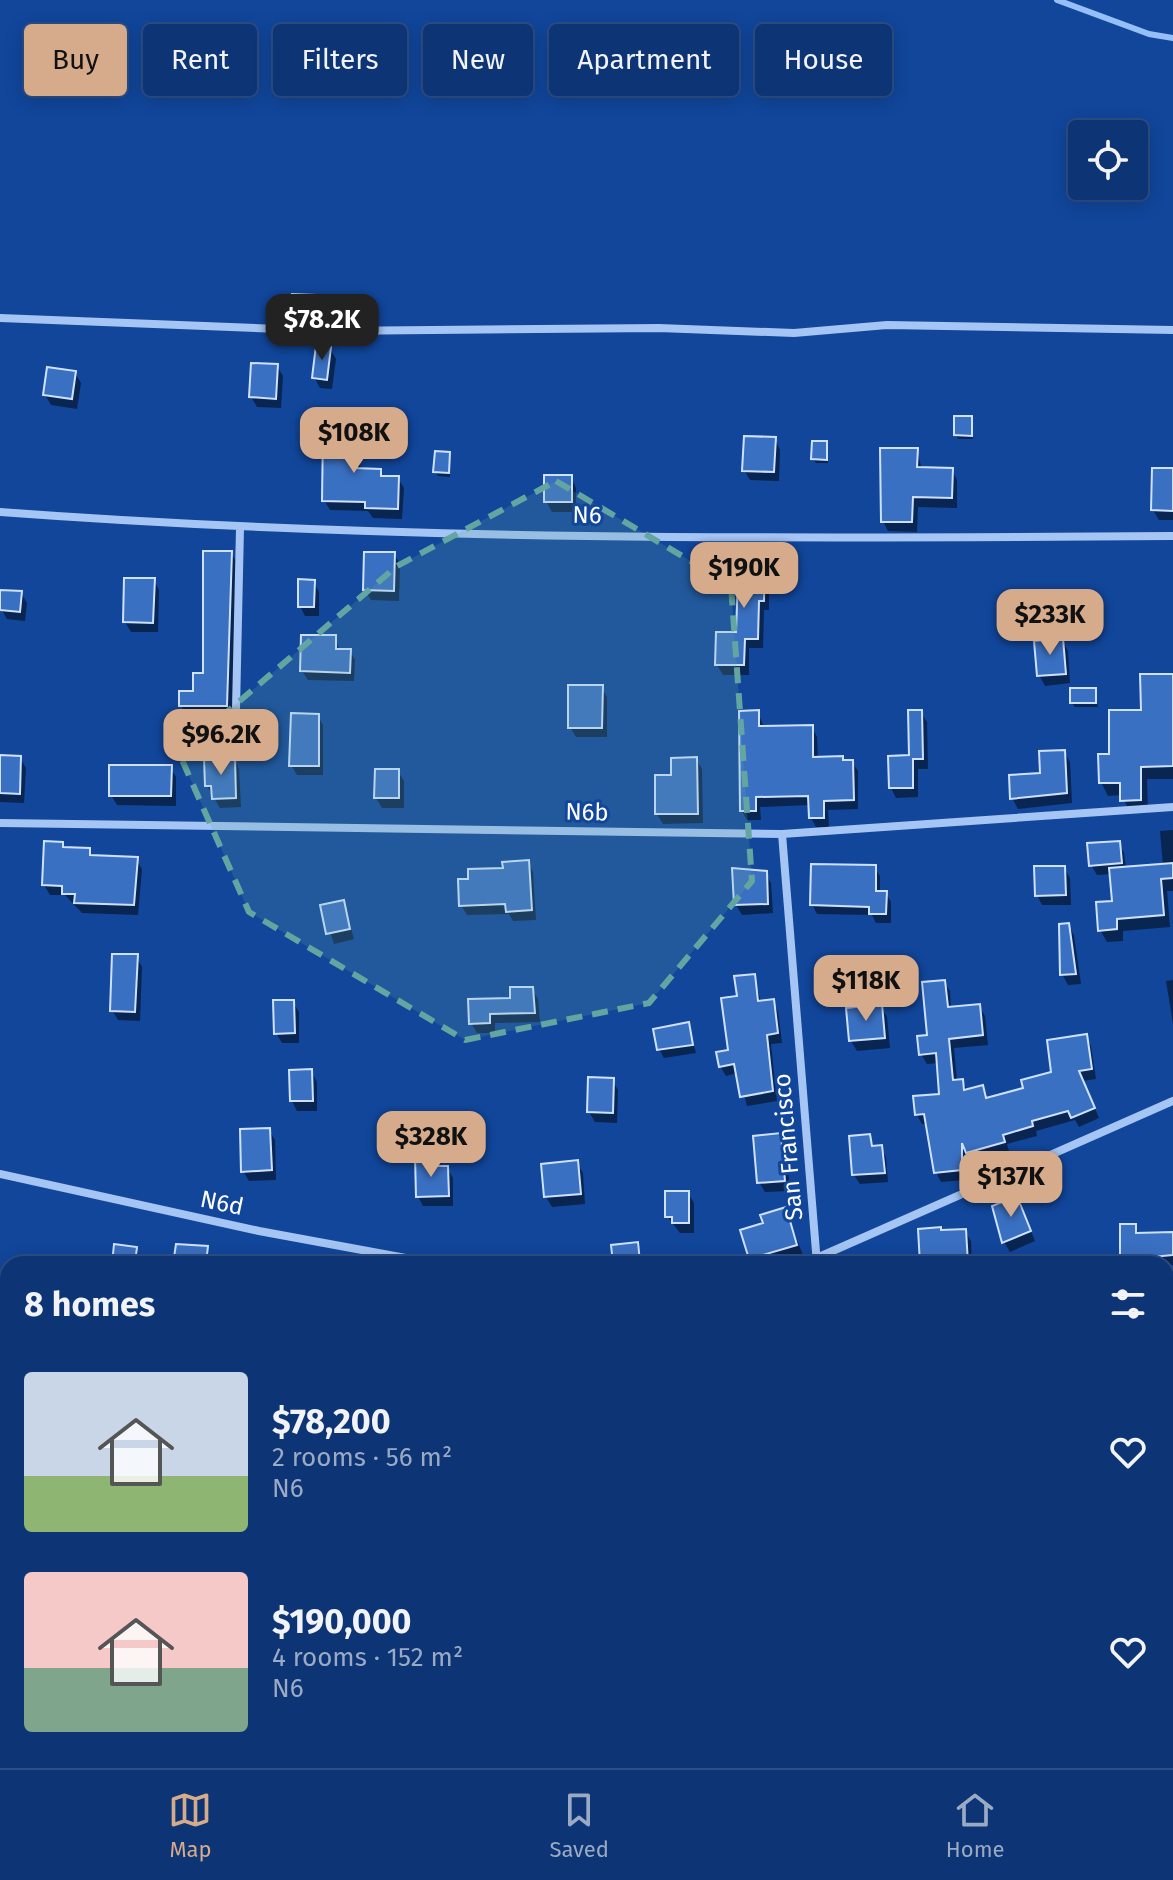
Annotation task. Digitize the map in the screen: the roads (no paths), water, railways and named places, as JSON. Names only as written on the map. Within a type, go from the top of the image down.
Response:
[{"type":"street","points":[[0,318],[329,331],[644,328],[794,333],[887,325],[1173,330]]},
{"type":"street","name":"N6","points":[[0,512],[240,528],[748,539],[1173,536]]},
{"type":"street","points":[[236,709],[240,528]]},
{"type":"street","name":"N6b","points":[[0,823],[782,834],[1173,807]]},
{"type":"street","name":"San Francisco","points":[[782,834],[817,1256]]},
{"type":"street","points":[[828,1256],[1173,1101]]},
{"type":"street","name":"N6d","points":[[0,1174],[259,1231],[395,1256]]},
{"type":"waterway","points":[[1057,0],[1149,34],[1173,38]]}]
